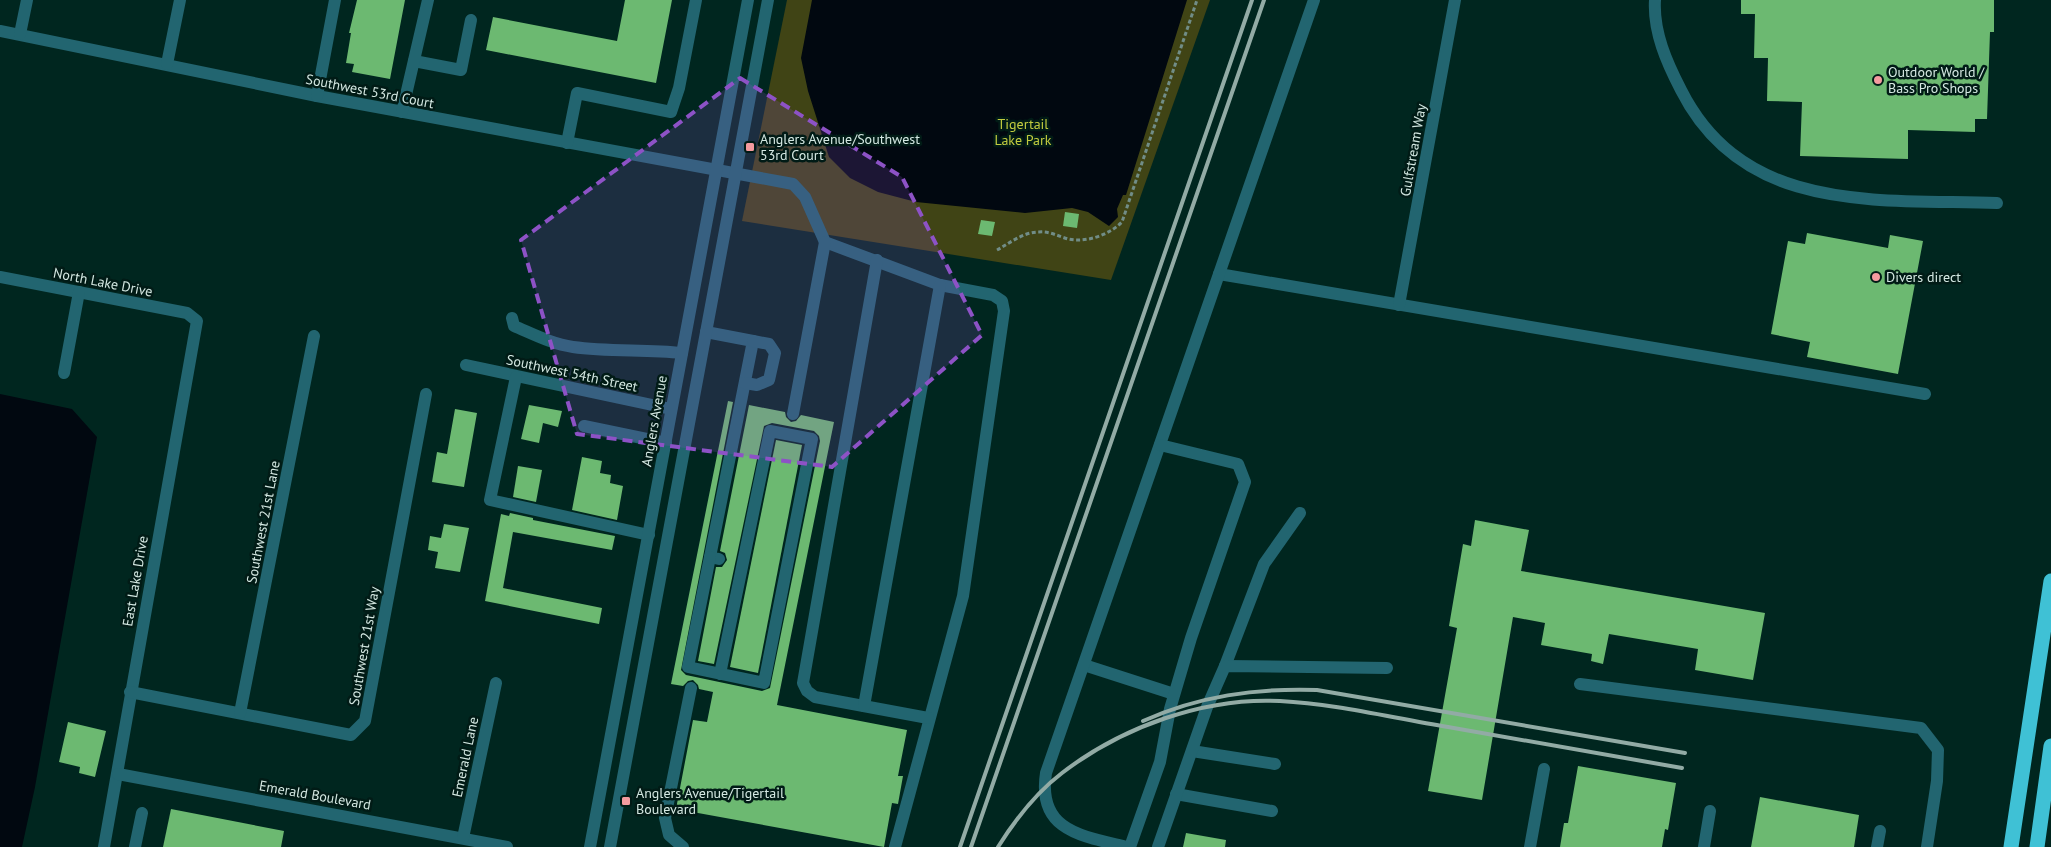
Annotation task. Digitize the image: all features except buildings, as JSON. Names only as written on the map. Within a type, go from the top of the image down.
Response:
[{"type":"highway","points":[[2012,847],[2051,581]]},
{"type":"highway","points":[[2037,847],[2051,746]]},
{"type":"highway","points":[[2004,847],[2016,812]]},
{"type":"street","points":[[20,34],[27,0]]},
{"type":"street","points":[[167,64],[180,0]]},
{"type":"street","points":[[317,96],[336,0]]},
{"type":"street","points":[[402,112],[428,0]]},
{"type":"street","points":[[567,143],[577,93],[670,112],[679,88],[696,0]]},
{"type":"street","name":"Anglers Avenue","points":[[590,847],[748,0]]},
{"type":"street","points":[[610,847],[768,0]]},
{"type":"street","points":[[1160,445],[1238,464],[1245,482],[1194,629],[1174,694],[1160,762],[1129,847],[1068,830],[1051,815],[1044,790],[1046,773],[1314,0]]},
{"type":"street","name":"Gulfstream Way","points":[[1399,305],[1455,0]]},
{"type":"street","points":[[1655,0],[1659,33],[1665,58],[1689,106],[1704,127],[1748,165],[1787,184],[1836,197],[1997,203]]},
{"type":"street","points":[[414,61],[461,70],[471,20]]},
{"type":"street","name":"Southwest 53rd Court","points":[[0,31],[317,96],[736,175],[793,184],[805,198],[825,242]]},
{"type":"street","points":[[792,414],[825,242],[940,285],[993,295],[1002,300],[1004,311],[962,596],[895,847]]},
{"type":"street","points":[[877,260],[803,683],[807,691],[816,697],[928,718]]},
{"type":"street","points":[[1219,274],[1925,394]]},
{"type":"street","name":"North Lake Drive","points":[[0,277],[187,313],[197,321]]},
{"type":"street","points":[[864,706],[940,285]]},
{"type":"street","points":[[64,373],[79,292]]},
{"type":"street","points":[[512,318],[514,326],[552,342],[573,347],[658,350],[682,354]]},
{"type":"street","name":"East Lake Drive","points":[[104,847],[197,321]]},
{"type":"street","points":[[706,332],[769,344],[775,353],[769,380],[757,385],[745,383]]},
{"type":"street","name":"Southwest 21st Lane","points":[[240,713],[314,336]]},
{"type":"street","points":[[720,674],[770,431],[812,439],[764,683],[720,674],[688,667],[714,558],[753,341]]},
{"type":"street","name":"Southwest 54th Street","points":[[466,365],[671,409]]},
{"type":"street","points":[[516,377],[490,500],[648,535]]},
{"type":"street","name":"Southwest 21st Way","points":[[130,692],[350,735],[365,722],[426,394]]},
{"type":"street","points":[[584,426],[666,443]]},
{"type":"street","points":[[1158,847],[1176,794],[1264,564],[1300,513]]},
{"type":"street","points":[[1084,665],[1174,694]]},
{"type":"street","points":[[1225,666],[1387,668]]},
{"type":"street","name":"Emerald Lane","points":[[463,838],[496,683]]},
{"type":"street","points":[[1580,684],[1921,728],[1938,750],[1937,781],[1926,847]]},
{"type":"street","points":[[683,847],[670,835],[665,818],[690,688]]},
{"type":"street","points":[[1192,752],[1275,764]]},
{"type":"street","points":[[1530,847],[1544,769]]},
{"type":"street","name":"Emerald Boulevard","points":[[118,774],[507,847]]},
{"type":"street","points":[[1176,794],[1272,811]]},
{"type":"street","points":[[1704,847],[1710,811]]},
{"type":"street","points":[[135,847],[142,813]]},
{"type":"street","points":[[1877,847],[1880,831]]},
{"type":"path","points":[[997,250],[1017,238],[1033,232],[1048,232],[1074,240],[1090,239],[1111,230],[1122,222],[1197,0]]},
{"type":"highlighted area","points":[[740,78],[902,177],[982,335],[832,467],[577,434],[521,240]]},
{"type":"green space","name":"Tigertail Lake Park","points":[[787,0],[1210,0],[1111,280],[742,221]]},
{"type":"shaded area","name":"Tigertail Lake Park","points":[[812,0],[1187,0],[1126,195],[1123,195],[1117,209],[1118,217],[1109,226],[1088,212],[1072,208],[1025,213],[916,202],[878,192],[850,178],[829,157],[808,91],[801,58]]},
{"type":"shaded area","points":[[0,394],[72,409],[97,437],[35,787],[22,847],[0,847]]},
{"type":"railway","points":[[960,847],[1252,0]]},
{"type":"railway","points":[[971,847],[1264,0]]},
{"type":"railway","points":[[1143,721],[1185,705],[1228,695],[1272,690],[1317,690],[1685,753]]},
{"type":"railway","points":[[998,847],[1035,798],[1062,773],[1085,757],[1137,729],[1165,718],[1222,704],[1280,701],[1322,705],[1682,768]]},
{"type":"place","name":"Outdoor World / Bass Pro Shops","points":[[1878,80]]},
{"type":"place","name":"Anglers Avenue/Southwest 53rd Court","points":[[750,147]]},
{"type":"place","name":"Divers direct","points":[[1876,277]]},
{"type":"place","name":"Anglers Avenue/Tigertail Boulevard","points":[[626,801]]}]
